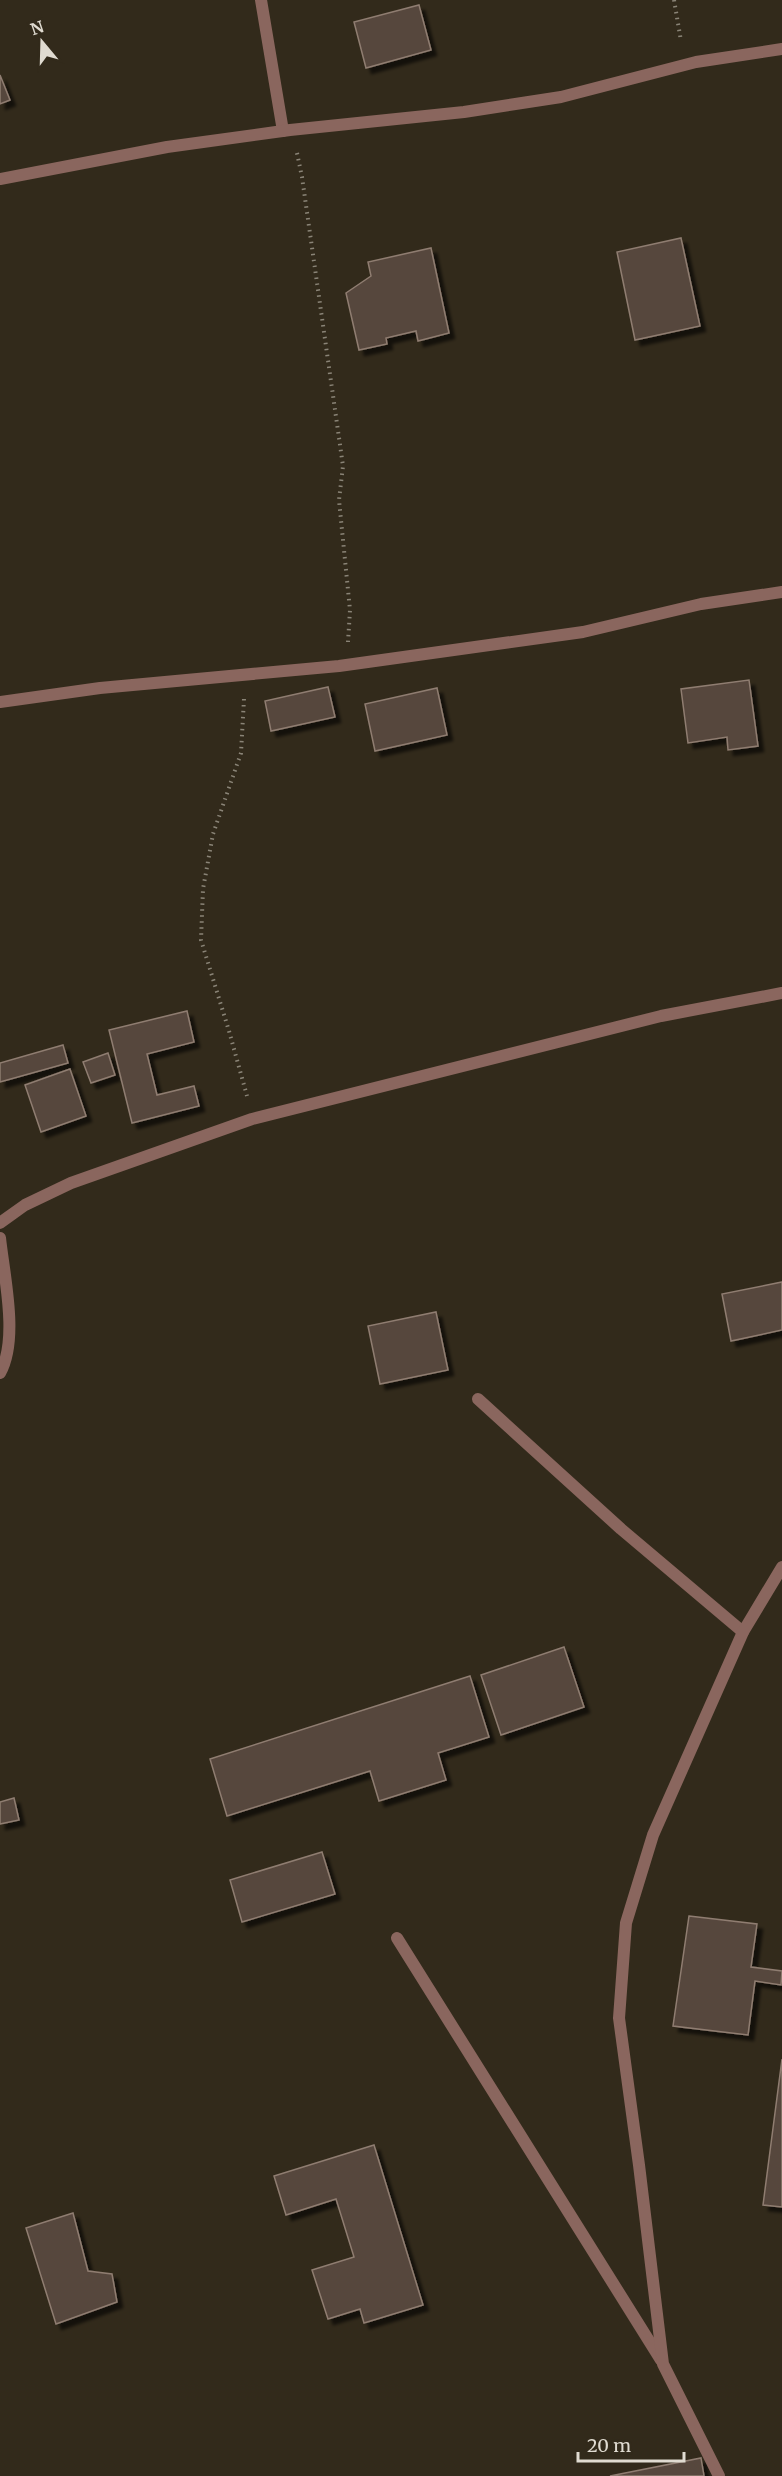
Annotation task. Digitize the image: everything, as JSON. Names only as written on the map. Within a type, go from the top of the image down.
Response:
[{"type":"street","points":[[261,0],[287,131]]},
{"type":"street","points":[[0,180],[167,147],[287,131],[464,112],[561,97],[685,65],[782,49]]},
{"type":"street","points":[[0,702],[100,688],[330,667],[583,632],[701,604],[782,592]]},
{"type":"street","points":[[0,1223],[25,1205],[71,1183],[252,1119],[661,1016],[782,993]]},
{"type":"street","points":[[0,1238],[9,1340],[0,1373]]},
{"type":"street","points":[[478,1399],[621,1529],[743,1632]]},
{"type":"street","points":[[663,2364],[619,2018],[627,1923],[653,1835],[743,1632],[782,1567]]},
{"type":"street","points":[[397,1938],[663,2364],[719,2476]]},
{"type":"path","points":[[674,0],[685,65]]},
{"type":"path","points":[[287,131],[302,177],[343,466],[339,500],[350,610],[349,639],[330,667]]},
{"type":"path","points":[[244,675],[242,753],[213,834],[203,889],[201,940],[230,1031],[252,1119]]},
{"type":"building","points":[[419,5],[431,50],[366,68],[354,22]]},
{"type":"building","points":[[0,75],[10,100],[0,104]]},
{"type":"building","points":[[681,238],[700,326],[635,340],[617,252]]},
{"type":"building","points":[[431,248],[449,333],[418,341],[416,331],[386,338],[387,344],[359,350],[346,293],[371,276],[368,262]]},
{"type":"building","points":[[749,680],[758,746],[728,750],[727,737],[688,743],[681,689]]},
{"type":"building","points":[[328,687],[335,717],[271,731],[265,701]]},
{"type":"building","points":[[437,688],[447,735],[375,751],[365,704]]},
{"type":"building","points":[[187,1011],[194,1042],[147,1054],[157,1095],[194,1086],[199,1106],[132,1123],[109,1030]]},
{"type":"building","points":[[63,1045],[68,1063],[0,1082],[0,1063]]},
{"type":"building","points":[[108,1053],[115,1075],[91,1083],[83,1062]]},
{"type":"building","points":[[70,1069],[86,1116],[41,1132],[25,1085]]},
{"type":"building","points":[[782,1282],[782,1330],[731,1341],[722,1294]]},
{"type":"building","points":[[436,1312],[448,1370],[380,1384],[368,1326]]},
{"type":"building","points":[[564,1647],[584,1707],[501,1735],[481,1675]]},
{"type":"building","points":[[470,1676],[489,1737],[438,1753],[446,1780],[379,1801],[370,1771],[227,1816],[210,1759]]},
{"type":"building","points":[[14,1798],[19,1820],[0,1824],[0,1802]]},
{"type":"building","points":[[322,1852],[335,1894],[242,1922],[230,1880]]},
{"type":"building","points":[[689,1916],[757,1924],[751,1967],[782,1971],[781,1985],[755,1981],[748,2035],[673,2026]]},
{"type":"building","points":[[782,2059],[782,2207],[763,2205]]},
{"type":"building","points":[[374,2145],[423,2305],[364,2323],[360,2309],[328,2319],[312,2270],[354,2257],[336,2199],[286,2215],[274,2176]]},
{"type":"building","points":[[73,2213],[88,2271],[112,2274],[117,2302],[56,2324],[26,2228]]},
{"type":"building","points":[[701,2458],[704,2476],[610,2476]]}]
